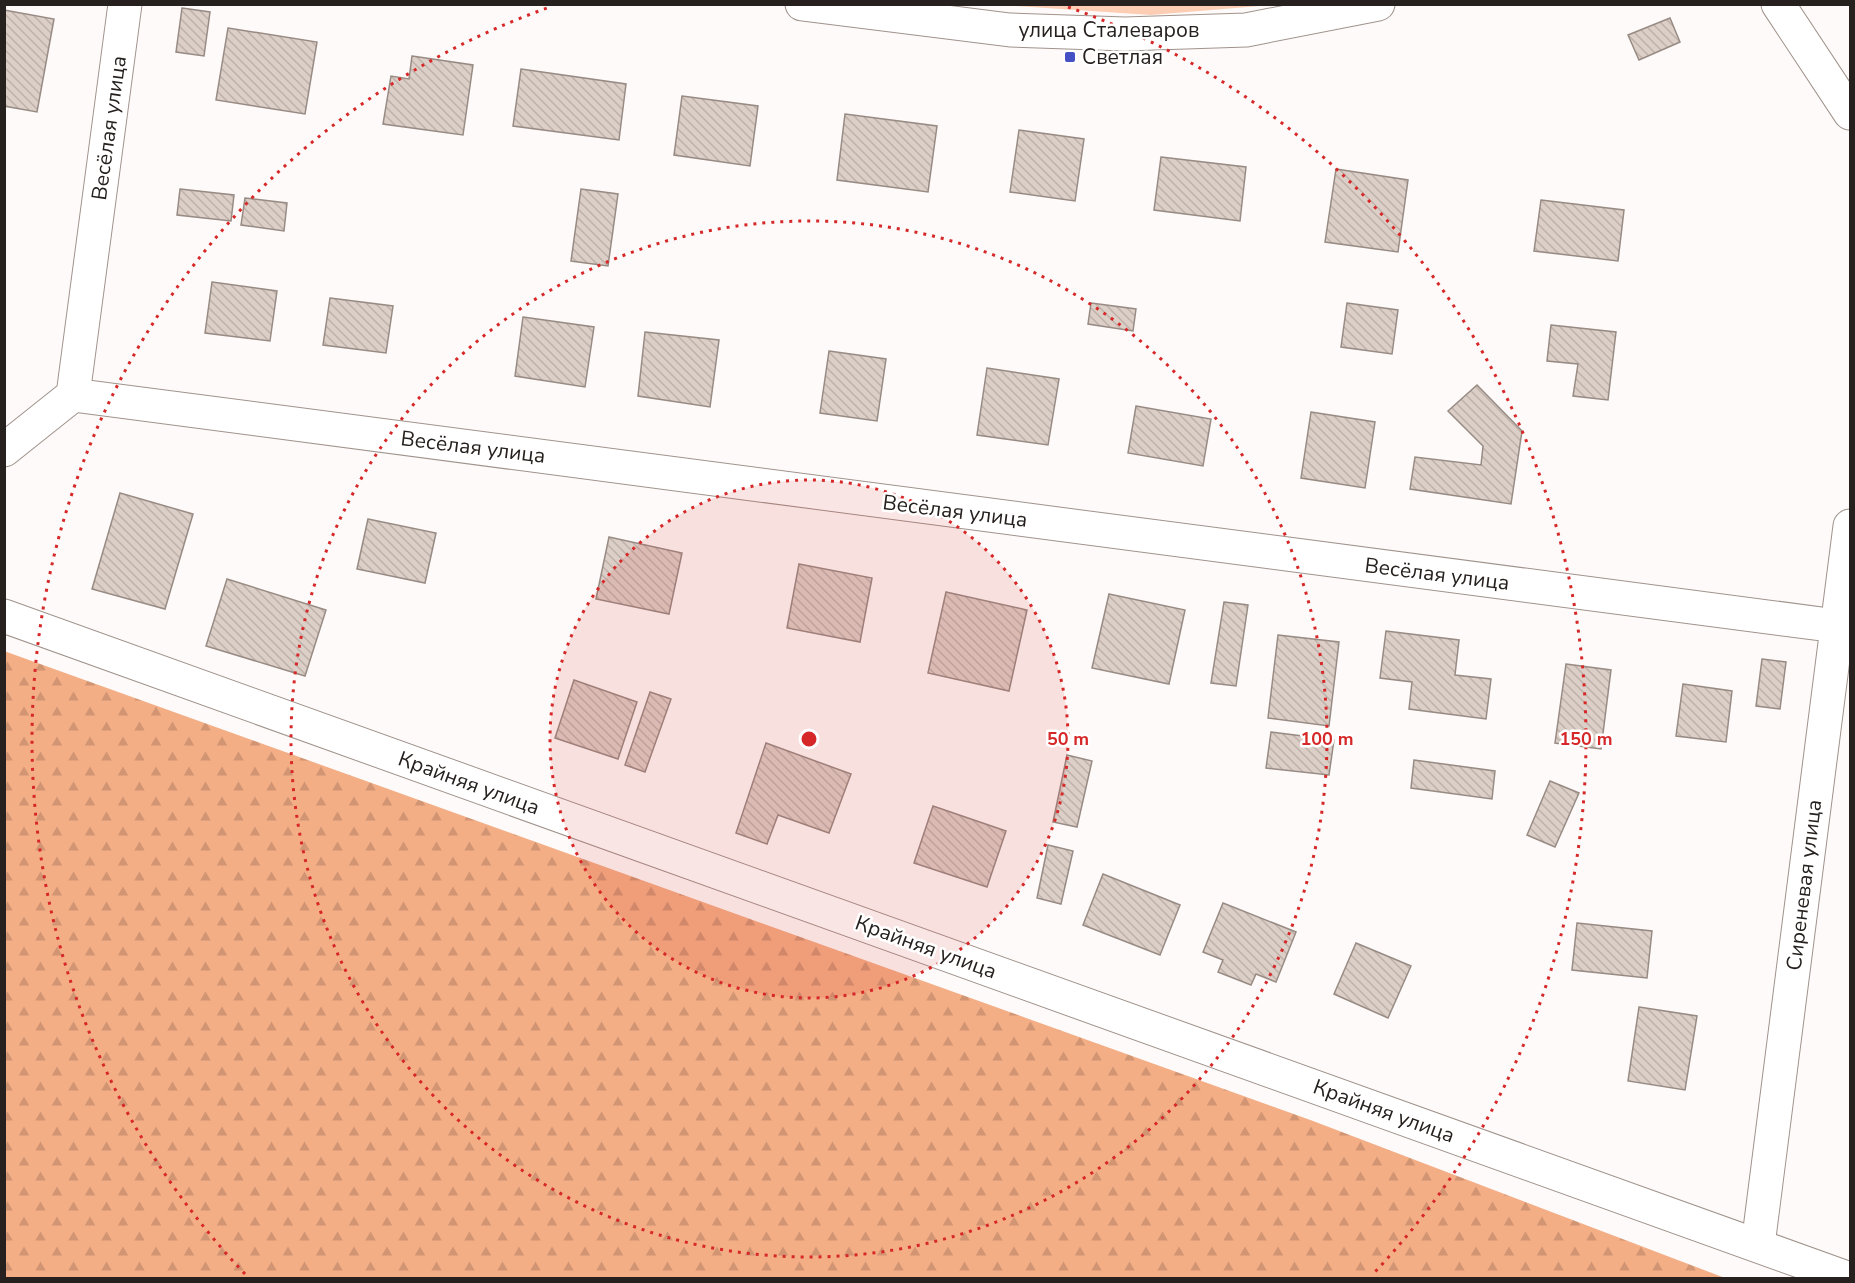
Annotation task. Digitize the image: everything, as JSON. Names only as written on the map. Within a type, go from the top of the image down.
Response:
[{"type":"street","name":"Весёлая улица","points":[[125,4],[73,395],[1838,626]]},
{"type":"street","name":"улица Сталеваров","points":[[802,4],[1010,30],[1125,34],[1246,30],[1368,6]]},
{"type":"street","points":[[1778,4],[1851,113]]},
{"type":"street","points":[[4,450],[73,395]]},
{"type":"street","name":"Сиреневая улица","points":[[1758,1245],[1851,526]]},
{"type":"street","name":"Крайняя улица","points":[[4,616],[1847,1278]]},
{"type":"shaded area","points":[[1000,5],[1273,5],[1151,15]]},
{"type":"green space","points":[[4,651],[1313,1121],[1725,1278],[5,1278]]},
{"type":"building","points":[[182,8],[210,12],[204,56],[176,52]]},
{"type":"building","points":[[4,10],[54,19],[37,112],[4,106]]},
{"type":"building","points":[[1670,18],[1680,42],[1639,60],[1628,35]]},
{"type":"building","points":[[228,28],[317,42],[305,114],[216,100]]},
{"type":"building","points":[[412,56],[473,65],[463,135],[383,124],[391,76],[409,79]]},
{"type":"building","points":[[521,69],[626,84],[619,140],[513,126]]},
{"type":"building","points":[[682,96],[758,106],[750,166],[674,155]]},
{"type":"building","points":[[845,114],[937,126],[928,192],[837,180]]},
{"type":"building","points":[[1019,130],[1084,139],[1075,201],[1010,192]]},
{"type":"building","points":[[1161,157],[1246,167],[1240,221],[1154,210]]},
{"type":"building","points":[[1336,169],[1408,180],[1398,252],[1325,242]]},
{"type":"building","points":[[180,189],[234,195],[231,221],[177,215]]},
{"type":"building","points":[[581,189],[618,194],[608,266],[571,261]]},
{"type":"building","points":[[245,198],[287,203],[284,231],[241,225]]},
{"type":"building","points":[[1541,200],[1624,210],[1618,261],[1534,251]]},
{"type":"building","points":[[212,282],[277,291],[270,341],[205,333]]},
{"type":"building","points":[[330,298],[393,306],[386,353],[323,345]]},
{"type":"building","points":[[1091,303],[1136,309],[1133,331],[1088,324]]},
{"type":"building","points":[[1347,303],[1398,310],[1392,354],[1341,347]]},
{"type":"building","points":[[523,317],[594,327],[585,387],[515,376]]},
{"type":"building","points":[[1551,325],[1616,332],[1608,400],[1573,396],[1578,364],[1547,361]]},
{"type":"building","points":[[645,332],[719,340],[710,407],[638,396]]},
{"type":"building","points":[[829,351],[886,359],[877,421],[820,413]]},
{"type":"building","points":[[987,368],[1059,379],[1048,445],[977,435]]},
{"type":"building","points":[[1477,385],[1522,431],[1511,504],[1410,489],[1415,457],[1481,465],[1483,446],[1448,411]]},
{"type":"building","points":[[1136,406],[1211,419],[1203,466],[1128,453]]},
{"type":"building","points":[[1311,412],[1375,422],[1365,488],[1301,478]]},
{"type":"building","points":[[120,493],[193,514],[165,609],[92,589]]},
{"type":"building","points":[[368,519],[436,533],[425,583],[357,569]]},
{"type":"building","points":[[609,537],[682,553],[669,614],[596,599]]},
{"type":"building","points":[[799,564],[872,578],[860,642],[787,628]]},
{"type":"building","points":[[227,579],[326,610],[305,676],[206,646]]},
{"type":"building","points":[[946,592],[1027,610],[1009,691],[928,673]]},
{"type":"building","points":[[1109,594],[1185,610],[1169,684],[1092,668]]},
{"type":"building","points":[[1224,602],[1248,605],[1236,686],[1211,683]]},
{"type":"building","points":[[1386,631],[1459,640],[1455,675],[1491,679],[1486,719],[1409,709],[1412,682],[1380,678]]},
{"type":"building","points":[[1278,635],[1339,642],[1329,726],[1268,718]]},
{"type":"building","points":[[1762,659],[1786,662],[1780,709],[1756,706]]},
{"type":"building","points":[[1566,664],[1611,670],[1601,749],[1555,743]]},
{"type":"building","points":[[574,680],[637,702],[618,759],[555,738]]},
{"type":"building","points":[[1683,684],[1732,691],[1726,742],[1676,736]]},
{"type":"building","points":[[650,692],[671,699],[645,772],[625,765]]},
{"type":"building","points":[[1271,732],[1334,740],[1329,775],[1266,768]]},
{"type":"building","points":[[766,743],[851,774],[829,833],[778,815],[767,844],[736,833]]},
{"type":"building","points":[[1067,755],[1092,761],[1077,827],[1053,822]]},
{"type":"building","points":[[1414,760],[1495,771],[1492,799],[1411,788]]},
{"type":"building","points":[[1550,781],[1579,793],[1555,847],[1527,835]]},
{"type":"building","points":[[933,806],[1006,831],[987,887],[914,863]]},
{"type":"building","points":[[1048,845],[1073,851],[1061,904],[1037,898]]},
{"type":"building","points":[[1103,874],[1180,905],[1160,955],[1083,925]]},
{"type":"building","points":[[1223,903],[1296,932],[1276,982],[1256,974],[1251,985],[1218,972],[1223,960],[1203,952]]},
{"type":"building","points":[[1577,923],[1652,931],[1647,978],[1572,970]]},
{"type":"building","points":[[1356,943],[1411,966],[1388,1018],[1334,994]]},
{"type":"building","points":[[1639,1007],[1697,1016],[1685,1090],[1628,1081]]},
{"type":"place","name":"Светлая","points":[[1070,57]]}]
